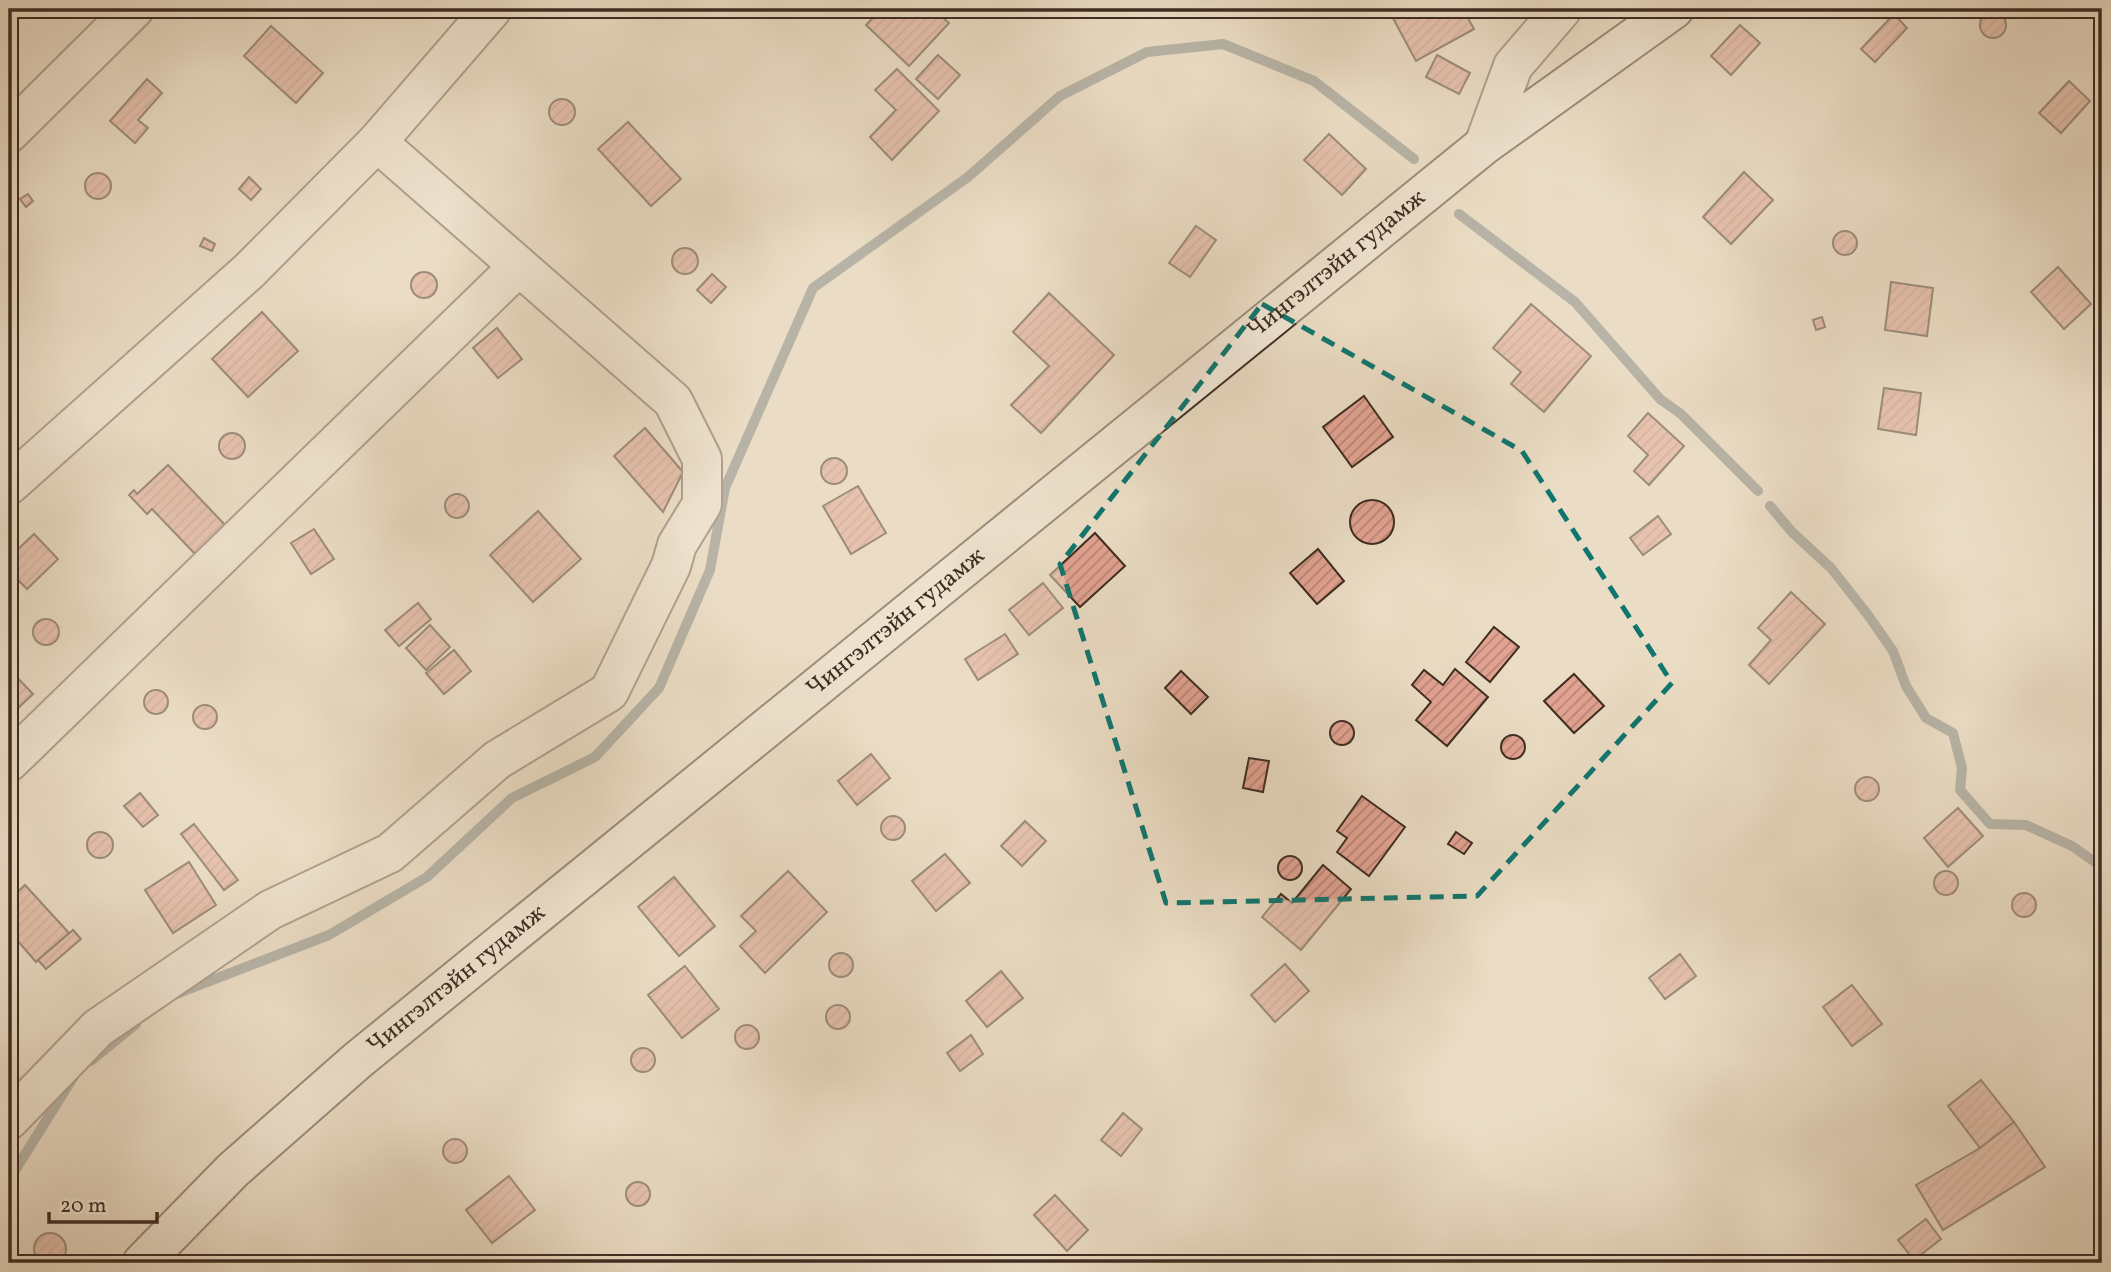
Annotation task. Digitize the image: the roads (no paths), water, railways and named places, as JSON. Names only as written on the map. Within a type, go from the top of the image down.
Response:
[{"type":"street","points":[[9,133],[134,9]]},
{"type":"street","points":[[9,485],[249,271],[377,142],[492,9]]},
{"type":"street","points":[[1484,145],[1513,66],[1562,9]]},
{"type":"street","name":"Чингэлтэйн гудамж","points":[[142,1263],[233,1170],[358,1060],[1484,145],[1674,9]]},
{"type":"street","points":[[9,1120],[98,1028],[270,910],[390,853],[497,760],[609,692],[671,566],[677,545],[702,504],[702,459],[673,401],[377,142]]},
{"type":"street","points":[[9,762],[518,267]]},
{"type":"waterway","points":[[176,994],[329,935],[427,877],[512,798],[595,757],[659,688],[710,570],[725,488],[813,288],[968,177],[1060,96],[1147,52],[1223,44],[1314,81],[1414,159]]},
{"type":"waterway","points":[[1459,214],[1575,302],[1660,399],[1681,414],[1758,491]]},
{"type":"waterway","points":[[1770,506],[1792,532],[1831,568],[1868,615],[1893,651],[1906,686],[1926,718],[1953,733],[1962,768],[1960,790],[1990,824],[2026,825],[2072,846],[2102,867]]},
{"type":"waterway","points":[[91,1061],[136,1024]]},
{"type":"waterway","points":[[9,1180],[74,1076]]}]
